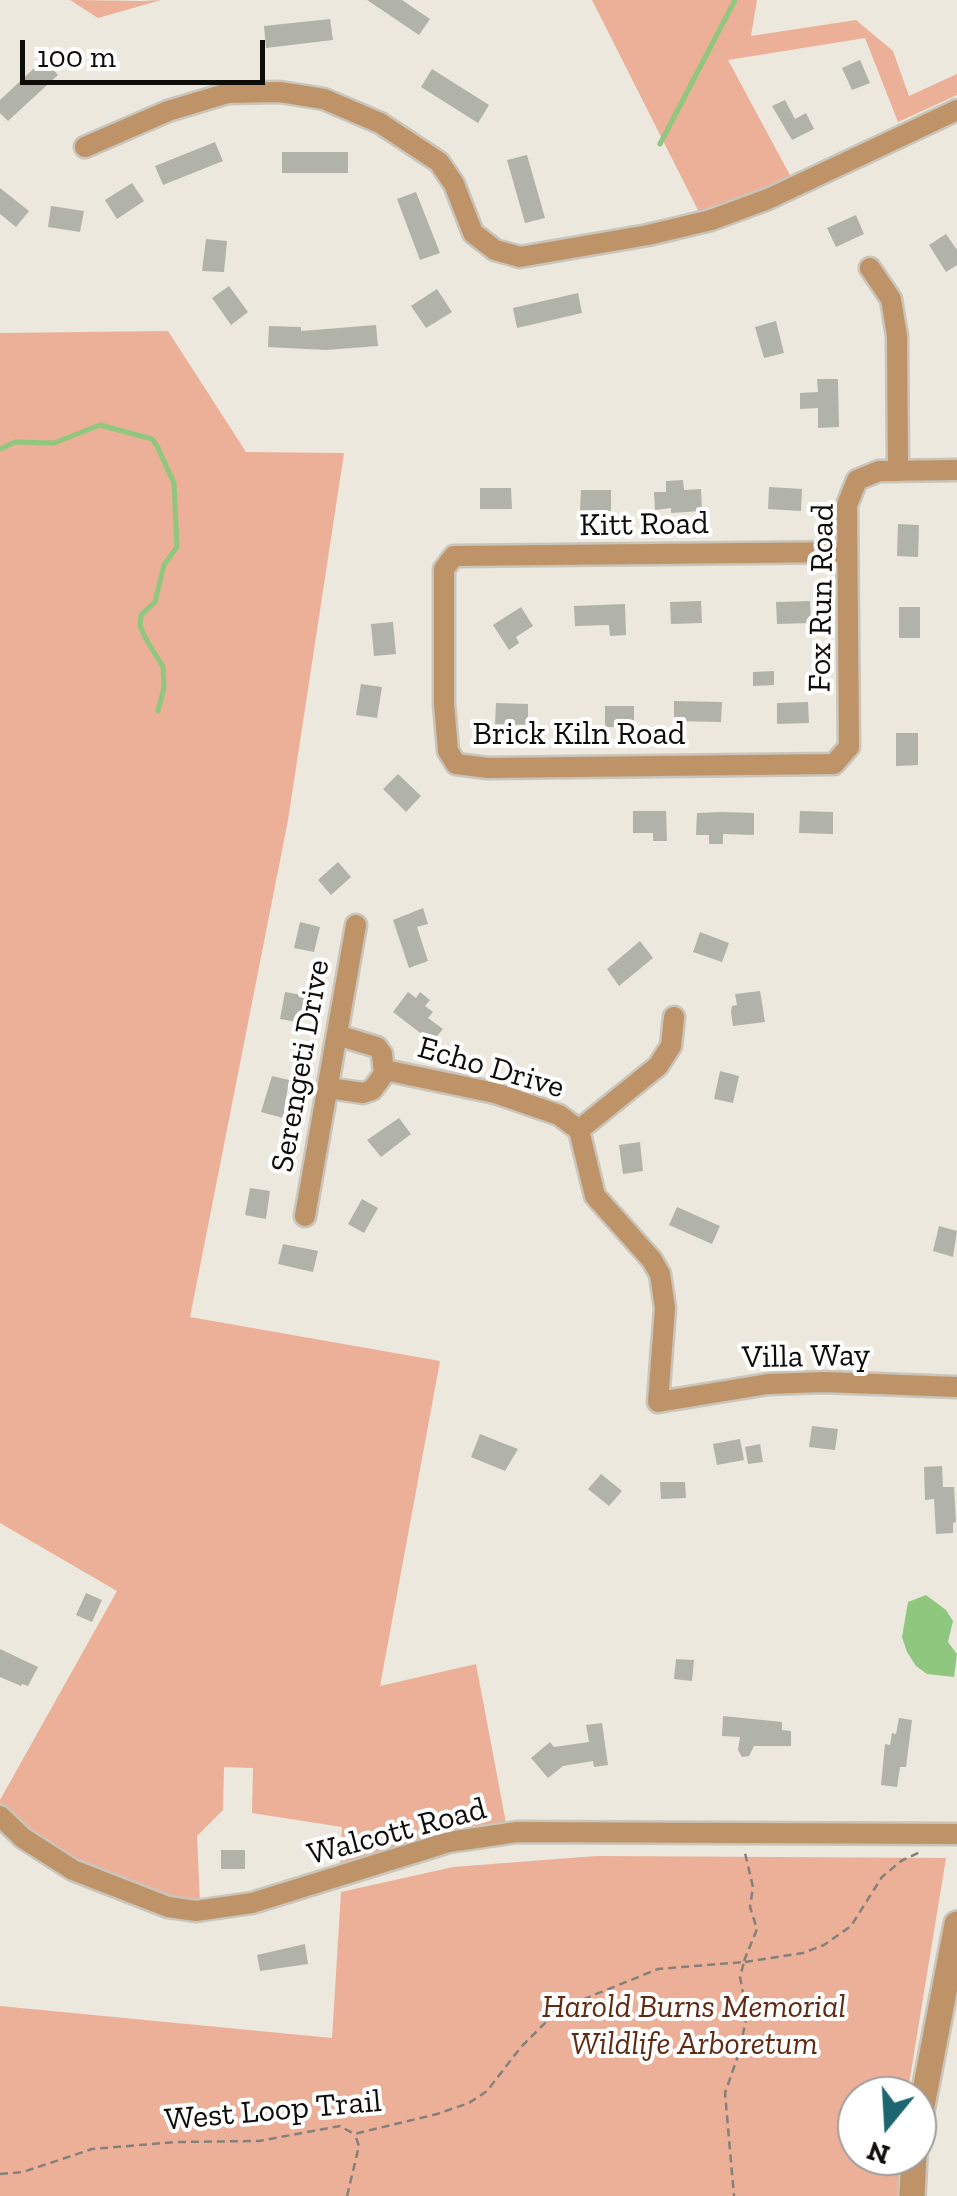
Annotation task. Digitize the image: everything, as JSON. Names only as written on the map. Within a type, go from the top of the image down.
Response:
[{"type":"street","points":[[85,146],[168,111],[228,93],[280,92],[324,99],[380,123],[439,162],[454,184],[473,232],[495,250],[520,257],[648,236],[710,220],[768,199],[957,110]]},
{"type":"street","points":[[870,268],[891,299],[894,317],[898,471]]},
{"type":"street","name":"Fox Run Road","points":[[841,756],[849,748],[852,714],[847,505],[857,480],[879,471],[957,470]]},
{"type":"street","name":"Kitt Road","points":[[447,565],[454,556],[846,552]]},
{"type":"street","name":"Brick Kiln Road","points":[[447,565],[443,586],[444,704],[448,751],[456,764],[488,768],[792,766],[834,764],[841,756]]},
{"type":"street","name":"Serengeti Drive","points":[[305,1216],[356,925]]},
{"type":"street","points":[[578,1130],[658,1066],[671,1046],[674,1017]]},
{"type":"street","name":"Echo Drive","points":[[328,1088],[362,1094],[380,1083],[385,1070],[377,1047],[337,1035]]},
{"type":"street","name":"Echo Drive","points":[[385,1070],[495,1093],[559,1115],[578,1130],[594,1196],[660,1274],[665,1308],[658,1402]]},
{"type":"street","name":"Villa Way","points":[[658,1402],[768,1384],[957,1387]]},
{"type":"street","name":"Walcott Road","points":[[0,1816],[23,1838],[74,1870],[168,1907],[196,1911],[252,1903],[449,1842],[517,1832],[957,1834]]},
{"type":"street","points":[[928,2076],[957,1924]]},
{"type":"path","points":[[734,2196],[725,2093],[747,2016],[740,1977],[757,1929],[750,1907],[753,1887],[740,1832]]},
{"type":"path","name":"West Loop Trail","points":[[0,2174],[23,2172],[92,2149],[176,2142],[259,2142],[340,2126],[354,2134],[469,2103],[486,2091],[546,2022],[579,2001],[658,1969],[744,1962],[803,1953],[824,1945],[851,1926],[882,1877],[901,1861],[932,1847]]},
{"type":"path","points":[[347,2196],[359,2146],[354,2134]]},
{"type":"green space","points":[[70,0],[142,1],[161,0],[98,18]]},
{"type":"green space","points":[[592,0],[757,0],[751,36],[856,20],[893,51],[909,96],[957,74],[957,95],[898,122],[865,38],[728,60],[791,177],[700,214]]},
{"type":"green space","points":[[168,331],[246,452],[344,453],[288,820],[190,1317],[440,1361],[380,1686],[476,1664],[506,1823],[491,1824],[340,1870],[342,1827],[252,1813],[253,1768],[224,1767],[223,1810],[197,1836],[200,1903],[191,1904],[85,1865],[44,1843],[0,1807],[0,1800],[117,1591],[0,1523],[0,333]]},
{"type":"green space","name":"Harold Burns Memorial Wildlife Arboretum","points":[[596,1856],[946,1858],[910,2076],[837,2076],[837,2176],[900,2176],[899,2196],[0,2196],[0,2006],[332,2038],[341,1892],[453,1867]]},
{"type":"shaded area","points":[[926,1595],[946,1610],[953,1621],[948,1642],[957,1654],[954,1677],[927,1674],[907,1652],[902,1637],[908,1602]]},
{"type":"building","points":[[367,0],[402,0],[430,19],[419,35]]},
{"type":"building","points":[[330,19],[333,40],[266,48],[264,26]]},
{"type":"building","points":[[44,59],[58,75],[8,121],[0,113],[0,100]]},
{"type":"building","points":[[860,60],[870,83],[852,90],[842,68]]},
{"type":"building","points":[[432,69],[489,105],[478,123],[421,87]]},
{"type":"building","points":[[785,100],[795,119],[806,113],[814,129],[792,140],[772,106]]},
{"type":"building","points":[[215,142],[223,161],[163,185],[155,166]]},
{"type":"building","points":[[282,152],[348,152],[348,173],[282,173]]},
{"type":"building","points":[[527,155],[545,218],[525,223],[507,160]]},
{"type":"building","points":[[132,183],[144,201],[117,219],[105,200]]},
{"type":"building","points":[[0,188],[29,211],[16,227],[0,214]]},
{"type":"building","points":[[416,192],[440,253],[420,260],[397,199]]},
{"type":"building","points":[[51,206],[84,211],[80,232],[48,227]]},
{"type":"building","points":[[856,215],[864,234],[836,247],[827,228]]},
{"type":"building","points":[[946,234],[957,250],[957,265],[946,272],[929,245]]},
{"type":"building","points":[[206,239],[227,241],[224,272],[202,271]]},
{"type":"building","points":[[229,286],[248,312],[231,325],[212,298]]},
{"type":"building","points":[[437,289],[452,312],[426,328],[411,306]]},
{"type":"building","points":[[578,293],[582,313],[517,328],[513,308]]},
{"type":"building","points":[[776,321],[784,353],[764,358],[755,327]]},
{"type":"building","points":[[376,325],[378,346],[326,350],[268,347],[269,326],[301,327],[301,331]]},
{"type":"building","points":[[817,379],[838,379],[839,427],[818,428],[818,408],[800,409],[800,393],[818,392]]},
{"type":"building","points":[[683,480],[684,490],[701,489],[702,511],[655,510],[654,492],[666,492],[666,481]]},
{"type":"building","points":[[769,487],[802,489],[801,511],[768,509]]},
{"type":"building","points":[[480,488],[511,488],[512,509],[480,509]]},
{"type":"building","points":[[581,490],[611,490],[611,511],[580,511]]},
{"type":"building","points":[[898,524],[919,525],[918,557],[897,556]]},
{"type":"building","points":[[701,601],[702,623],[671,624],[670,602]]},
{"type":"building","points":[[810,601],[811,623],[777,624],[776,602]]},
{"type":"building","points":[[625,604],[626,635],[610,636],[609,625],[575,626],[574,606]]},
{"type":"building","points":[[521,607],[533,626],[516,637],[519,643],[509,650],[493,625]]},
{"type":"building","points":[[899,607],[920,607],[920,638],[899,638]]},
{"type":"building","points":[[393,622],[396,654],[374,656],[371,624]]},
{"type":"building","points":[[774,671],[774,685],[753,686],[753,672]]},
{"type":"building","points":[[361,684],[382,687],[377,718],[356,715]]},
{"type":"building","points":[[674,701],[722,702],[721,722],[674,721]]},
{"type":"building","points":[[808,702],[809,723],[777,724],[777,703]]},
{"type":"building","points":[[496,703],[528,704],[528,725],[495,724]]},
{"type":"building","points":[[605,706],[634,706],[634,727],[605,727]]},
{"type":"building","points":[[896,733],[918,733],[918,765],[896,766]]},
{"type":"building","points":[[398,774],[421,796],[406,812],[383,789]]},
{"type":"building","points":[[633,811],[666,811],[667,841],[653,841],[653,833],[633,833]]},
{"type":"building","points":[[800,811],[833,812],[833,834],[799,833]]},
{"type":"building","points":[[697,813],[754,813],[754,835],[723,834],[723,844],[709,844],[709,835],[696,835]]},
{"type":"building","points":[[338,862],[351,877],[331,895],[318,880]]},
{"type":"building","points":[[423,908],[428,924],[417,927],[428,961],[409,968],[393,920]]},
{"type":"building","points":[[300,922],[320,927],[314,952],[294,948]]},
{"type":"building","points":[[700,932],[729,943],[722,962],[693,952]]},
{"type":"building","points":[[640,941],[653,958],[619,986],[607,969]]},
{"type":"building","points":[[760,991],[765,1022],[733,1026],[735,994]]},
{"type":"building","points":[[285,992],[308,996],[303,1023],[280,1019]]},
{"type":"building","points":[[408,992],[416,998],[420,992],[430,1000],[425,1006],[433,1012],[428,1018],[443,1029],[432,1042],[393,1012]]},
{"type":"building","points":[[720,1071],[739,1076],[733,1103],[714,1099]]},
{"type":"building","points":[[272,1076],[289,1080],[283,1118],[261,1112]]},
{"type":"building","points":[[399,1118],[411,1134],[381,1157],[367,1140]]},
{"type":"building","points":[[640,1142],[643,1171],[623,1174],[619,1145]]},
{"type":"building","points":[[250,1188],[270,1191],[266,1219],[245,1215]]},
{"type":"building","points":[[362,1199],[378,1208],[364,1233],[348,1224]]},
{"type":"building","points":[[677,1207],[720,1226],[712,1244],[669,1225]]},
{"type":"building","points":[[939,1226],[957,1231],[953,1257],[933,1251]]},
{"type":"building","points":[[283,1244],[318,1251],[313,1272],[278,1264]]},
{"type":"building","points":[[812,1426],[838,1429],[835,1450],[809,1447]]},
{"type":"building","points":[[480,1434],[518,1449],[505,1471],[471,1457]]},
{"type":"building","points":[[740,1439],[744,1460],[717,1465],[713,1444]]},
{"type":"building","points":[[760,1444],[763,1462],[748,1464],[745,1447]]},
{"type":"building","points":[[942,1466],[943,1487],[954,1487],[956,1522],[953,1533],[936,1534],[934,1499],[925,1500],[924,1467]]},
{"type":"building","points":[[601,1474],[622,1491],[609,1506],[588,1489]]},
{"type":"building","points":[[660,1482],[685,1482],[686,1498],[661,1499]]},
{"type":"building","points":[[86,1593],[102,1600],[92,1622],[76,1615]]},
{"type":"building","points":[[0,1649],[38,1667],[28,1686],[0,1677]]},
{"type":"building","points":[[676,1659],[694,1660],[692,1681],[674,1679]]},
{"type":"building","points":[[723,1716],[782,1722],[782,1730],[791,1731],[791,1746],[754,1746],[749,1756],[742,1757],[738,1750],[740,1737],[722,1736]]},
{"type":"building","points":[[899,1718],[912,1720],[906,1767],[900,1767],[897,1787],[881,1785],[885,1744],[890,1745],[892,1733],[896,1734]]},
{"type":"building","points":[[602,1723],[608,1765],[594,1767],[593,1761],[563,1766],[548,1778],[531,1758],[550,1742],[554,1747],[589,1742],[586,1725]]},
{"type":"building","points":[[221,1850],[245,1850],[245,1869],[221,1869]]},
{"type":"building","points":[[305,1944],[308,1964],[260,1971],[257,1955]]},
{"type":"waterway","points":[[660,144],[735,0]]},
{"type":"waterway","points":[[0,449],[15,442],[54,443],[100,425],[152,439],[157,446],[174,483],[177,547],[164,565],[155,602],[141,615],[140,626],[163,667],[164,687],[158,711]]}]
